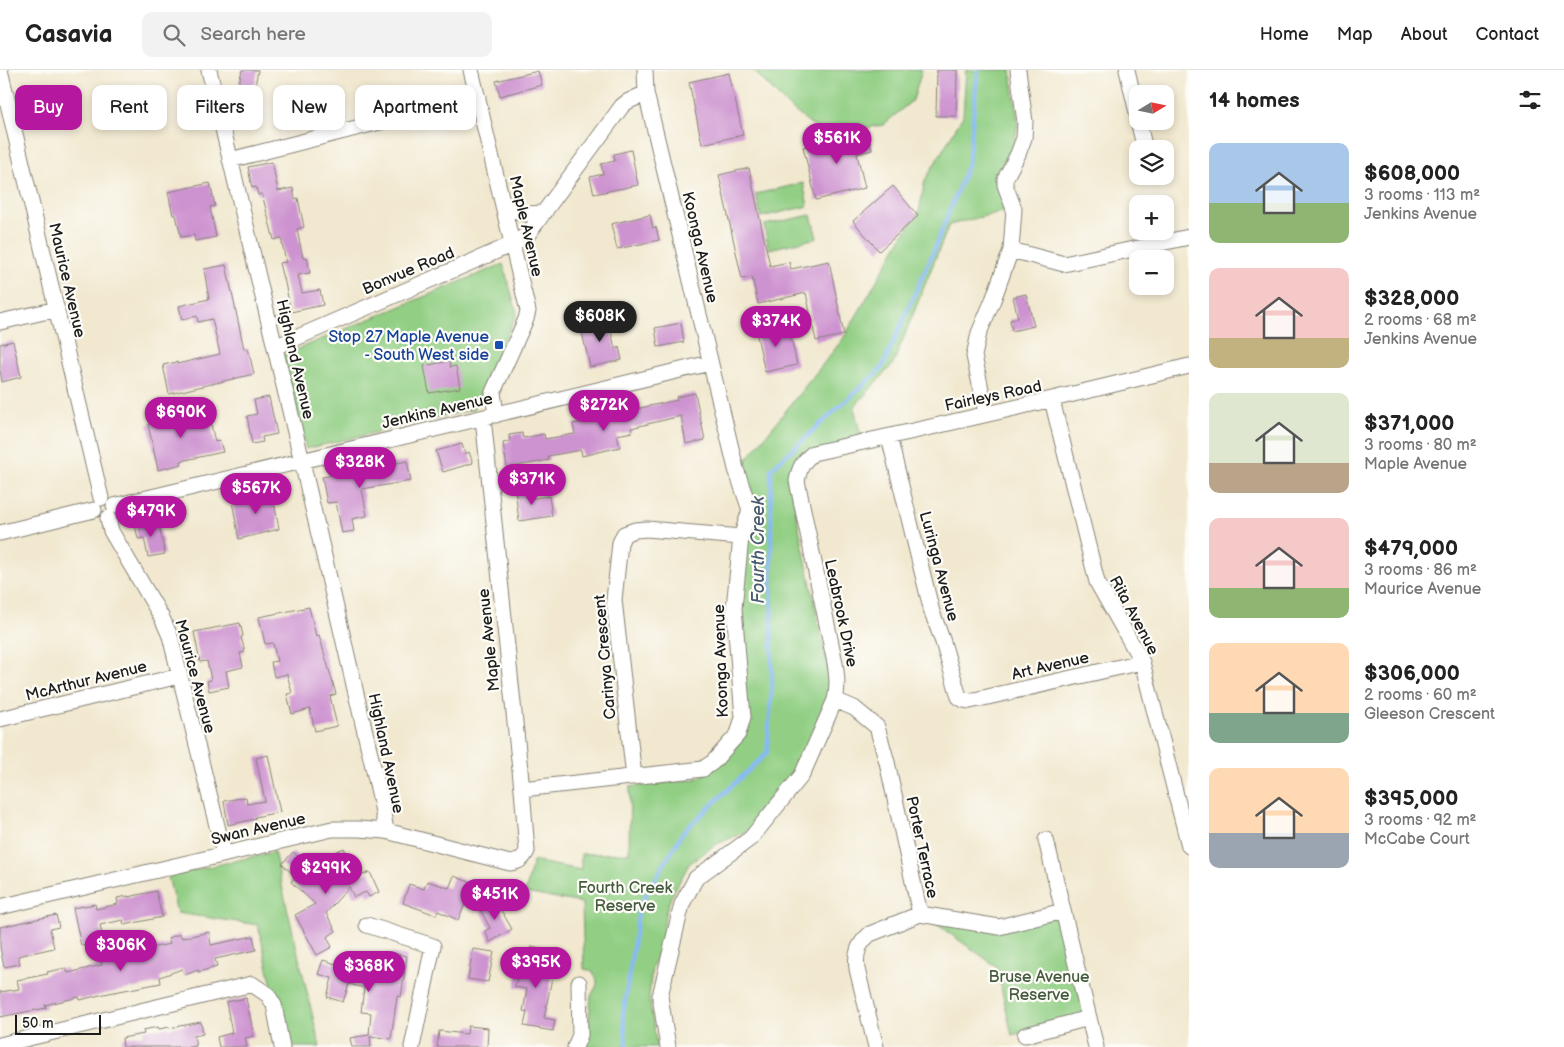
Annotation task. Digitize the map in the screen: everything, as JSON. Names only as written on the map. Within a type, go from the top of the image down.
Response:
[{"type":"street","name":"Highland Avenue","points":[[209,70],[382,802],[386,831]]},
{"type":"street","name":"Maple Avenue","points":[[471,70],[528,311],[526,320],[493,392],[489,416],[527,851],[524,858]]},
{"type":"street","name":"Koonga Avenue","points":[[522,789],[703,769],[713,762],[738,734],[743,717],[734,608],[741,537],[750,510],[736,469],[710,363],[646,93],[645,70]]},
{"type":"street","points":[[986,413],[974,356],[979,333],[1011,250],[1014,209],[1005,185],[1005,179],[1024,138],[1025,122],[1018,70]]},
{"type":"street","points":[[1127,70],[1131,85]]},
{"type":"street","name":"Maurice Avenue","points":[[1,79],[57,309],[97,504]]},
{"type":"street","name":"Bonvue Road","points":[[275,347],[513,244],[528,234],[622,106],[646,93]]},
{"type":"street","points":[[230,160],[478,98]]},
{"type":"street","points":[[503,203],[517,212],[533,214],[544,212]]},
{"type":"street","points":[[1011,250],[1064,264],[1189,237]]},
{"type":"street","points":[[0,322],[57,309]]},
{"type":"street","name":"Jenkins Avenue","points":[[111,512],[302,460],[710,363]]},
{"type":"street","name":"Fairleys Road","points":[[805,460],[814,453],[986,413],[1052,400],[1189,366]]},
{"type":"street","name":"Rita Avenue","points":[[1052,400],[1097,582],[1142,662],[1189,843]]},
{"type":"street","name":"Luringa Avenue","points":[[889,437],[932,612],[959,697],[964,700]]},
{"type":"street","name":"Leabrook Drive","points":[[668,1047],[660,996],[682,904],[696,878],[751,838],[802,775],[835,700],[838,688],[838,678],[798,481],[799,468],[805,460]]},
{"type":"street","points":[[0,533],[97,504],[97,517],[102,519],[111,512]]},
{"type":"street","name":"Maurice Avenue","points":[[111,512],[111,531],[162,618],[170,636],[224,854]]},
{"type":"street","name":"Carinya Crescent","points":[[634,777],[614,600],[620,543],[624,534],[634,530],[647,529],[741,537]]},
{"type":"street","name":"Art Avenue","points":[[964,700],[970,701],[1142,662]]},
{"type":"street","name":"McArthur Avenue","points":[[0,719],[179,676]]},
{"type":"street","name":"Porter Terrace","points":[[835,700],[854,708],[876,728],[887,762],[920,914],[870,934],[864,939],[857,952],[857,969],[876,1047]]},
{"type":"street","name":"Swan Avenue","points":[[0,907],[332,829],[359,828],[386,831],[510,863],[524,858]]},
{"type":"street","points":[[1046,840],[1096,1047]]},
{"type":"street","points":[[920,914],[999,928],[1063,911]]},
{"type":"street","points":[[367,925],[433,946],[412,1047]]},
{"type":"street","points":[[575,1047],[580,1035],[579,983]]},
{"type":"street","points":[[0,1045],[252,984],[268,994],[274,1005],[282,1047]]},
{"type":"street","points":[[1025,1035],[1089,1018]]},
{"type":"green space","points":[[753,70],[922,70],[913,100],[883,125],[825,135],[789,107]]},
{"type":"green space","name":"Fourth Creek Reserve","points":[[966,70],[1011,70],[1018,122],[1014,144],[996,178],[1005,211],[949,225],[893,364],[854,407],[862,441],[800,457],[793,463],[790,469],[790,484],[830,677],[830,694],[799,774],[763,818],[747,831],[715,845],[689,864],[671,897],[665,914],[660,951],[652,967],[649,998],[657,1047],[587,1047],[591,996],[597,985],[597,980],[592,971],[584,969],[582,903],[525,893],[533,861],[581,870],[581,854],[629,853],[630,787],[696,779],[723,763],[744,735],[734,608],[749,509],[736,469],[744,463],[843,339],[905,232],[919,212],[925,180],[963,116]]},
{"type":"green space","points":[[803,183],[808,206],[761,217],[756,194]]},
{"type":"green space","points":[[811,215],[817,238],[769,249],[764,225]]},
{"type":"green space","points":[[503,264],[517,313],[473,409],[306,449],[283,355]]},
{"type":"green space","points":[[274,852],[320,1047],[286,1047],[258,925],[177,913],[168,876]]},
{"type":"green space","name":"Bruse Avenue Reserve","points":[[1061,915],[1085,1015],[1012,1035],[996,966],[929,919],[1000,931]]},
{"type":"building","points":[[242,70],[258,70],[255,85],[239,83]]},
{"type":"building","points":[[937,70],[957,70],[956,116],[936,116]]},
{"type":"building","points":[[538,71],[542,85],[500,96],[496,81]]},
{"type":"building","points":[[729,73],[743,135],[702,144],[689,82]]},
{"type":"building","points":[[867,131],[872,150],[857,154],[865,188],[816,200],[803,147]]},
{"type":"building","points":[[631,150],[638,185],[594,194],[590,177],[603,174],[601,164],[615,161],[614,154]]},
{"type":"building","points":[[272,162],[278,191],[293,188],[295,199],[298,198],[304,227],[297,229],[303,258],[307,257],[310,273],[298,275],[302,293],[320,290],[323,305],[291,312],[279,263],[286,262],[281,238],[274,240],[262,194],[258,195],[256,187],[252,188],[248,167]]},
{"type":"building","points":[[749,168],[770,266],[789,262],[791,269],[829,261],[844,335],[816,341],[806,293],[758,304],[752,277],[742,279],[719,175]]},
{"type":"building","points":[[210,183],[215,206],[210,207],[216,237],[195,241],[194,235],[181,237],[176,215],[173,215],[168,192]]},
{"type":"building","points":[[893,186],[918,216],[879,251],[853,221]]},
{"type":"building","points":[[650,215],[653,228],[656,227],[659,240],[617,249],[611,224]]},
{"type":"building","points":[[226,265],[244,349],[248,348],[254,374],[169,394],[163,365],[177,362],[177,364],[220,354],[212,319],[198,322],[197,316],[182,320],[179,306],[209,299],[204,269]]},
{"type":"building","points":[[1026,294],[1034,326],[1012,331],[1010,320],[1018,318],[1013,297]]},
{"type":"building","points":[[608,317],[615,349],[619,347],[622,360],[590,367],[580,324]]},
{"type":"building","points":[[681,323],[684,342],[658,347],[655,328]]},
{"type":"building","points":[[788,324],[797,365],[765,372],[756,331]]},
{"type":"building","points":[[13,341],[21,377],[2,382],[0,344]]},
{"type":"building","points":[[449,361],[450,367],[456,366],[460,388],[429,393],[424,366]]},
{"type":"building","points":[[695,393],[705,440],[686,444],[681,416],[631,428],[632,432],[617,435],[620,447],[582,456],[581,450],[548,456],[549,460],[507,468],[503,443],[510,441],[509,435],[522,433],[523,438],[544,434],[545,439],[575,434],[573,424],[588,421],[587,414],[612,411],[613,414],[677,400],[676,397]]},
{"type":"building","points":[[269,397],[277,434],[262,437],[263,442],[252,444],[247,416],[257,414],[254,400]]},
{"type":"building","points":[[167,400],[172,421],[197,415],[198,422],[210,420],[215,442],[220,441],[223,452],[181,461],[182,464],[158,470],[148,424],[160,421],[156,403]]},
{"type":"building","points":[[462,444],[465,454],[469,452],[473,463],[443,472],[436,451]]},
{"type":"building","points":[[407,461],[411,481],[362,489],[367,516],[352,519],[354,531],[342,533],[336,502],[327,503],[322,477],[350,472],[349,469],[377,464],[377,467]]},
{"type":"building","points":[[527,487],[529,499],[549,496],[552,516],[519,521],[515,489]]},
{"type":"building","points":[[272,490],[279,529],[239,539],[232,501],[249,498],[248,495]]},
{"type":"building","points":[[158,520],[165,554],[148,557],[144,538],[138,539],[135,525]]},
{"type":"building","points":[[309,607],[316,636],[319,635],[336,694],[330,696],[337,726],[315,731],[310,709],[292,714],[287,694],[292,693],[287,674],[274,677],[271,662],[277,661],[273,643],[265,644],[259,617]]},
{"type":"building","points":[[240,623],[245,652],[240,653],[243,667],[226,671],[229,687],[209,691],[207,681],[211,680],[207,661],[200,662],[194,632]]},
{"type":"building","points":[[268,755],[280,812],[228,825],[224,801],[246,797],[247,804],[265,801],[256,758]]},
{"type":"building","points":[[344,848],[358,877],[370,872],[379,892],[369,897],[366,892],[354,897],[349,887],[326,913],[336,931],[327,937],[332,947],[317,955],[295,915],[315,904],[291,882],[295,876],[282,864],[293,852],[324,880],[338,863],[333,853]]},
{"type":"building","points":[[454,876],[474,884],[458,920],[438,911],[436,915],[403,903],[409,884],[424,889],[427,881],[449,888]]},
{"type":"building","points":[[156,891],[162,917],[124,925],[123,920],[100,925],[104,942],[81,946],[73,908],[95,904],[96,909],[118,904],[117,898]]},
{"type":"building","points":[[495,900],[512,929],[490,942],[485,931],[490,928],[480,909]]},
{"type":"building","points":[[56,915],[59,927],[50,929],[54,948],[18,956],[20,964],[4,967],[0,947],[0,927]]},
{"type":"building","points":[[209,932],[211,945],[253,936],[256,950],[215,959],[217,967],[198,972],[198,970],[185,975],[182,969],[160,977],[161,983],[80,1000],[79,997],[45,1005],[46,1008],[0,1017],[0,992],[19,989],[17,980],[48,974],[47,972],[66,968],[68,973],[102,965],[100,955],[115,952],[116,955],[170,944],[168,938],[180,934],[182,938]]},
{"type":"building","points":[[531,947],[551,951],[546,976],[552,978],[544,1018],[555,1020],[553,1031],[524,1026],[527,1012],[523,1011],[527,989],[515,987],[518,970],[527,971]]},
{"type":"building","points":[[473,949],[494,952],[488,982],[468,979]]},
{"type":"building","points":[[391,953],[407,956],[401,997],[397,996],[391,1039],[370,1036],[371,1047],[352,1047],[350,1038],[369,1035],[371,1013],[361,1012],[364,988],[349,984],[343,1002],[327,997],[332,978],[318,974],[323,960],[342,966],[344,959],[364,965],[362,972],[388,975]]},
{"type":"building","points":[[246,998],[254,1036],[245,1038],[247,1047],[219,1047],[217,1037],[232,1033],[226,1002]]},
{"type":"building","points":[[201,1022],[203,1034],[194,1036],[196,1046],[123,1047],[122,1038],[144,1034],[143,1030],[158,1027],[159,1029],[169,1028]]},
{"type":"building","points":[[468,1026],[488,1028],[487,1047],[437,1047],[439,1031],[467,1034]]},
{"type":"waterway","name":"Fourth Creek","points":[[627,1047],[623,1015],[639,907],[683,832],[767,753],[772,684],[771,469],[882,368],[934,250],[968,164],[978,70]]},
{"type":"place","name":"Stop 27 Maple Avenue - South West side","points":[[499,345]]}]
